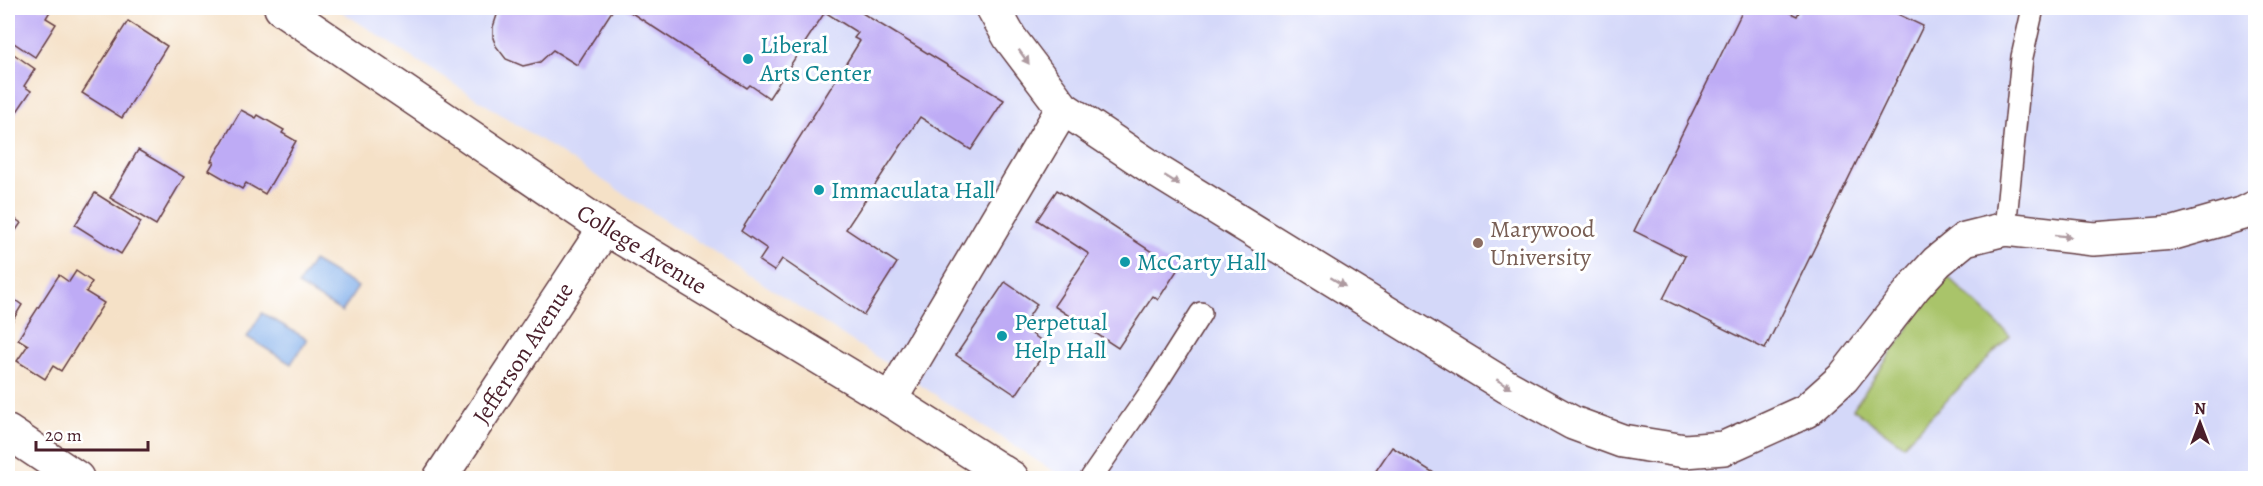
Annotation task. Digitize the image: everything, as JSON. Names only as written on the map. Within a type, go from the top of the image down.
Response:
[{"type":"street","name":"College Avenue","points":[[281,8],[605,228],[890,400],[1012,478]]},
{"type":"street","points":[[993,8],[1010,38],[1063,108],[1160,173],[1496,380],[1573,423],[1622,441],[1685,451],[1724,448],[1806,411],[1843,378],[1937,262],[1965,239],[2005,230],[2094,239],[2174,233],[2244,213],[2256,207]]},
{"type":"street","points":[[890,400],[1063,108]]},
{"type":"street","name":"Jefferson Avenue","points":[[440,478],[605,228]]},
{"type":"street","points":[[8,432],[77,478]]},
{"type":"lane","points":[[2005,230],[2022,57],[2033,8]]},
{"type":"lane","points":[[1091,478],[1156,384],[1201,313]]},
{"type":"shaded area","name":"Marywood University","points":[[336,8],[2255,8],[2255,478],[1064,478]]},
{"type":"green space","points":[[1945,274],[2010,336],[1903,445],[1853,409]]},
{"type":"water","points":[[313,261],[358,287],[342,312],[298,285]]},
{"type":"water","points":[[262,313],[307,339],[291,364],[247,337]]},
{"type":"building","points":[[8,8],[52,8],[46,18],[56,24],[35,57],[8,39]]},
{"type":"building","points":[[491,8],[614,8],[577,65],[553,50],[540,62],[523,66],[506,59],[496,46],[493,27],[498,12]]},
{"type":"building","name":"Immaculata Hall","points":[[624,8],[854,8],[1004,100],[971,150],[920,117],[846,229],[897,263],[864,315],[782,259],[774,271],[759,261],[767,249],[741,231],[860,41],[854,38],[858,33],[825,12],[769,98],[750,85],[747,88]]},
{"type":"building","points":[[1744,8],[1780,8],[1797,16],[1801,8],[1885,8],[1923,26],[1765,349],[1663,299],[1685,256],[1634,231]]},
{"type":"building","points":[[128,21],[167,46],[122,118],[82,93]]},
{"type":"building","points":[[8,50],[35,69],[24,86],[31,91],[14,116],[8,112]]},
{"type":"building","points":[[241,110],[256,118],[258,115],[284,130],[282,133],[296,141],[265,194],[246,183],[242,189],[209,170],[214,162],[211,161]]},
{"type":"building","points":[[138,150],[184,177],[156,225],[110,198]]},
{"type":"building","name":"McCarty Hall","points":[[1057,190],[1178,269],[1158,300],[1153,296],[1118,348],[1054,306],[1089,254],[1037,220]]},
{"type":"building","points":[[95,193],[141,222],[121,254],[75,225]]},
{"type":"building","points":[[8,214],[21,223],[8,242]]},
{"type":"building","points":[[76,271],[92,282],[86,292],[104,303],[61,371],[53,366],[45,379],[17,361],[28,345],[18,339],[59,275],[69,282]]},
{"type":"building","name":"Perpetual Help Hall","points":[[1005,282],[1037,304],[1022,327],[1049,346],[1016,395],[956,355]]},
{"type":"building","points":[[8,295],[22,305],[8,328]]},
{"type":"building","points":[[1392,447],[1442,478],[1371,478]]},
{"type":"place","name":"Liberal Arts Center","points":[[748,59]]},
{"type":"place","name":"Immaculata Hall","points":[[819,190]]},
{"type":"place","name":"Marywood University","points":[[1478,243]]},
{"type":"place","name":"McCarty Hall","points":[[1125,262]]},
{"type":"place","name":"Perpetual Help Hall","points":[[1002,336]]}]
